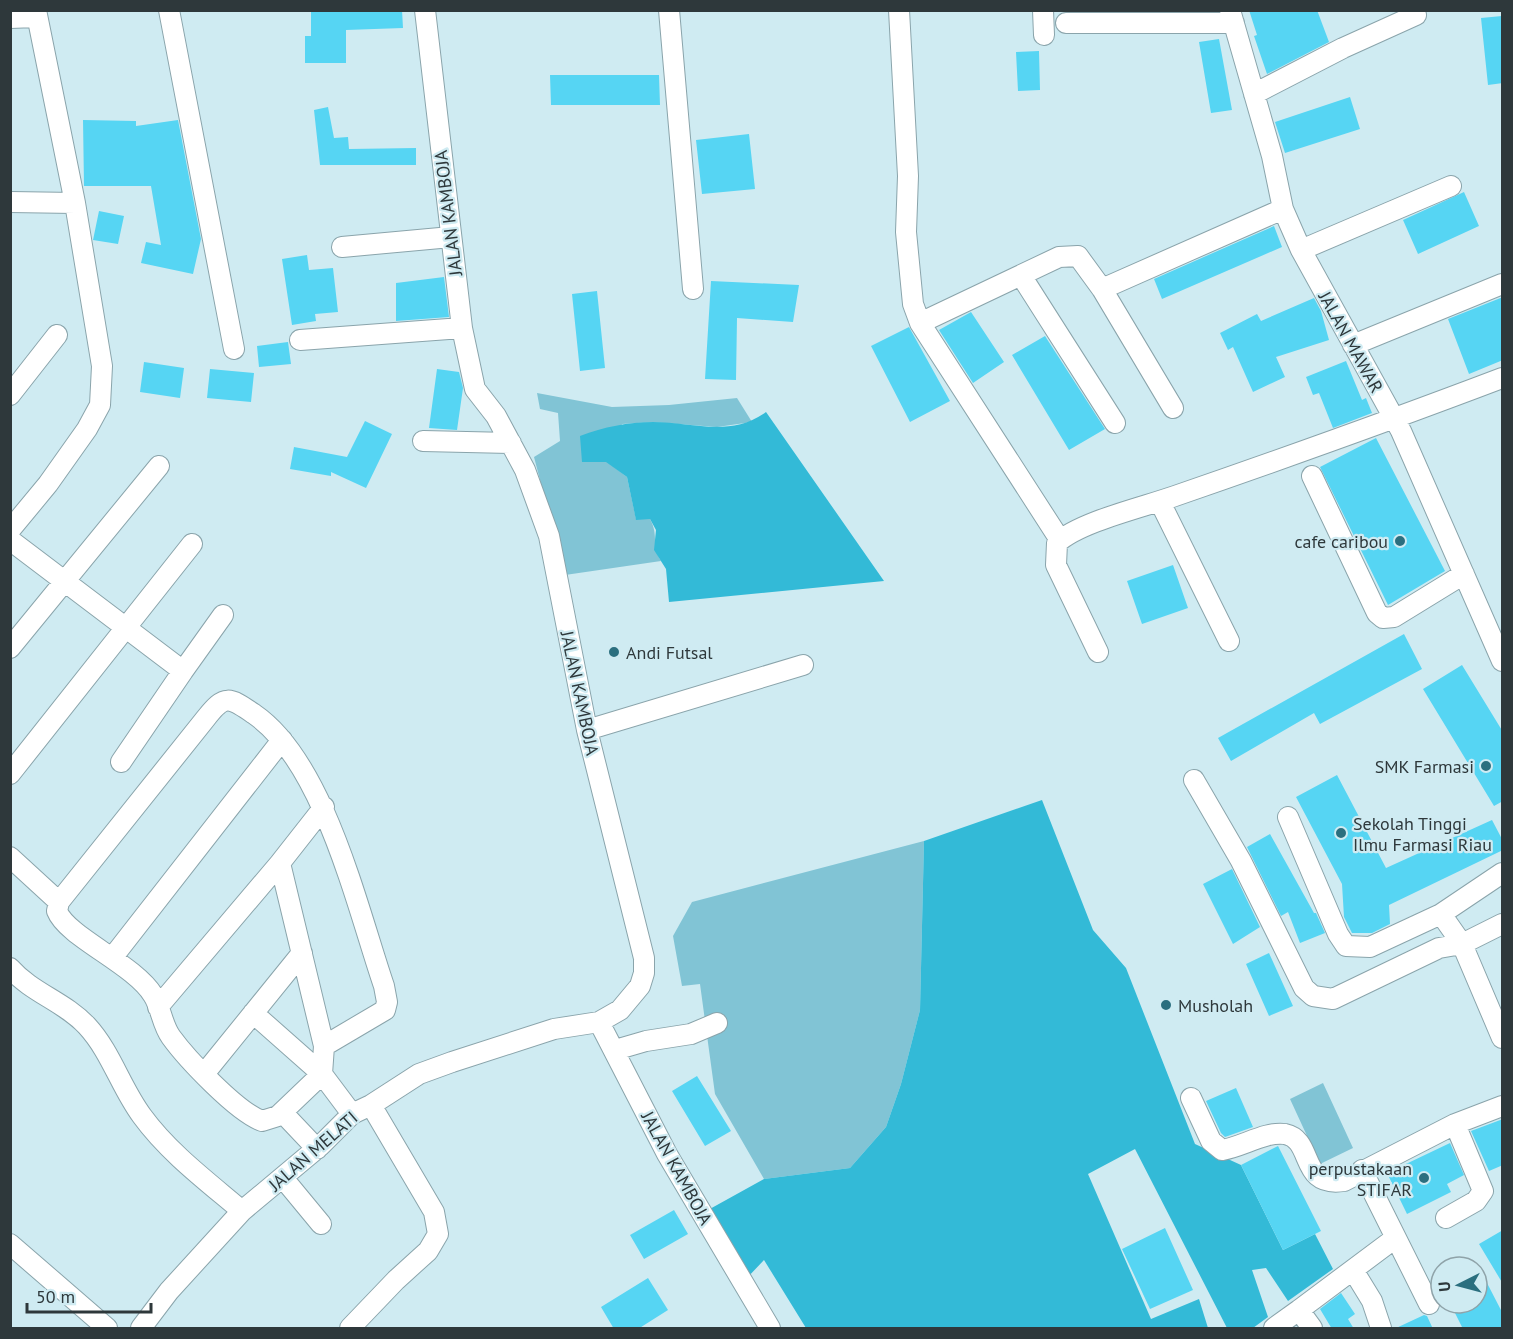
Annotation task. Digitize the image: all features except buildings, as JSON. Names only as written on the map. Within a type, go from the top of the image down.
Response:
[{"type":"street","points":[[169,10],[234,349]]},
{"type":"street","name":"JALAN KAMBOJA","points":[[425,10],[462,328],[475,389],[511,443],[538,500],[549,536],[587,730],[644,958],[644,973],[640,986],[620,1010],[599,1022],[667,1154],[770,1329]]},
{"type":"street","points":[[669,10],[693,289]]},
{"type":"street","points":[[899,10],[908,176],[906,232],[913,304],[920,323],[1060,540]]},
{"type":"street","points":[[1043,10],[1044,35]]},
{"type":"street","points":[[10,18],[36,14],[75,203],[102,366],[100,405],[87,429],[55,475],[10,530]]},
{"type":"street","points":[[1254,94],[1342,48],[1416,15]]},
{"type":"street","points":[[1066,23],[1232,17]]},
{"type":"street","name":"JALAN MAWAR","points":[[1232,17],[1272,156],[1283,209],[1300,250],[1394,420],[1503,661]]},
{"type":"street","points":[[1300,250],[1451,186]]},
{"type":"street","points":[[10,202],[75,203]]},
{"type":"street","points":[[1102,289],[1283,209]]},
{"type":"street","points":[[342,247],[451,237]]},
{"type":"street","points":[[920,323],[1023,277],[1059,257],[1073,255],[1087,265],[1173,408]]},
{"type":"street","points":[[1023,277],[1115,423]]},
{"type":"street","points":[[1353,345],[1503,284]]},
{"type":"street","points":[[300,340],[462,328]]},
{"type":"street","points":[[10,395],[57,335]]},
{"type":"street","points":[[1098,652],[1056,565],[1056,552],[1060,540],[1075,529],[1394,420],[1503,378]]},
{"type":"street","points":[[423,441],[511,443]]},
{"type":"street","points":[[10,648],[159,466]]},
{"type":"street","points":[[1312,476],[1377,613],[1383,618],[1394,617],[1464,574]]},
{"type":"street","points":[[1160,501],[1229,641]]},
{"type":"street","points":[[10,540],[65,580],[126,630],[183,670]]},
{"type":"street","points":[[10,774],[192,544]]},
{"type":"street","points":[[121,762],[223,615]]},
{"type":"street","points":[[587,730],[803,665]]},
{"type":"street","points":[[280,863],[324,1046],[322,1074],[282,1112],[267,1121],[253,1118],[204,1074],[170,1036],[153,995],[129,968],[111,958],[63,920],[57,910],[59,902],[218,703],[234,700],[260,718],[282,740],[324,807],[387,1002],[385,1010],[378,1016],[324,1046]]},
{"type":"street","points":[[111,958],[282,740]]},
{"type":"street","points":[[1194,780],[1241,861],[1304,988],[1313,996],[1333,999],[1458,939],[1503,924]]},
{"type":"street","points":[[158,1007],[280,863],[324,807]]},
{"type":"street","points":[[1288,817],[1338,934],[1346,946],[1370,947],[1441,914],[1502,874]]},
{"type":"street","points":[[10,858],[59,902]]},
{"type":"street","points":[[1458,939],[1503,910]]},
{"type":"street","points":[[1441,914],[1458,939],[1503,1038]]},
{"type":"street","points":[[204,1074],[302,953]]},
{"type":"street","points":[[10,968],[36,992],[74,1014],[88,1027],[142,1116],[184,1161],[242,1211]]},
{"type":"street","points":[[253,1013],[322,1074],[352,1114]]},
{"type":"street","name":"JALAN MELATI","points":[[141,1329],[169,1291],[242,1211],[316,1149],[352,1114],[371,1106],[419,1074],[554,1029],[599,1022]]},
{"type":"street","points":[[615,1050],[646,1041],[691,1034],[717,1023]]},
{"type":"street","points":[[1191,1098],[1211,1141],[1222,1150],[1283,1134],[1298,1140],[1311,1170],[1323,1181],[1344,1181],[1455,1124],[1503,1106]]},
{"type":"street","points":[[350,1329],[428,1251],[438,1234],[434,1212],[371,1106]]},
{"type":"street","points":[[282,1112],[316,1149]]},
{"type":"street","points":[[1446,1218],[1476,1201],[1483,1191],[1455,1124]]},
{"type":"street","points":[[1362,1170],[1394,1239],[1429,1304]]},
{"type":"street","points":[[283,1178],[321,1224]]},
{"type":"street","points":[[1274,1329],[1394,1239]]},
{"type":"street","points":[[10,1244],[107,1329]]},
{"type":"street","points":[[1353,1270],[1372,1301],[1381,1329]]},
{"type":"street","points":[[1299,1310],[1312,1329]]},
{"type":"shaded area","points":[[537,393],[612,407],[669,405],[737,398],[752,422],[717,427],[652,422],[622,424],[606,461],[627,477],[636,519],[650,519],[654,530],[656,550],[661,561],[565,575],[534,457],[560,441],[558,413],[540,409]]},
{"type":"shaded area","points":[[766,412],[884,581],[669,602],[666,569],[654,550],[656,530],[650,519],[636,520],[627,477],[606,462],[582,462],[580,436],[616,426],[644,422],[725,427],[739,425]]},
{"type":"shaded area","points":[[1042,800],[1093,930],[1126,968],[1195,1144],[1241,1165],[1283,1250],[1315,1234],[1333,1269],[1288,1301],[1266,1268],[1252,1270],[1268,1317],[1253,1328],[1227,1328],[1135,1149],[1088,1174],[1151,1319],[1199,1299],[1208,1328],[806,1328],[764,1260],[746,1279],[708,1210],[764,1179],[850,1168],[886,1127],[901,1084],[920,1010],[924,841]]},
{"type":"shaded area","points":[[924,841],[920,1010],[901,1084],[886,1127],[850,1168],[764,1179],[715,1094],[700,984],[682,986],[673,936],[692,902]]},
{"type":"shaded area","points":[[1323,1083],[1353,1148],[1320,1164],[1290,1099]]},
{"type":"place","name":"cafe caribou","points":[[1400,541]]},
{"type":"place","name":"Andi Futsal","points":[[614,652]]},
{"type":"place","name":"SMK Farmasi","points":[[1486,766]]},
{"type":"place","name":"Sekolah Tinggi Ilmu Farmasi Riau","points":[[1341,833]]},
{"type":"place","name":"Musholah","points":[[1166,1005]]},
{"type":"place","name":"perpustakaan STIFAR","points":[[1424,1178]]}]
